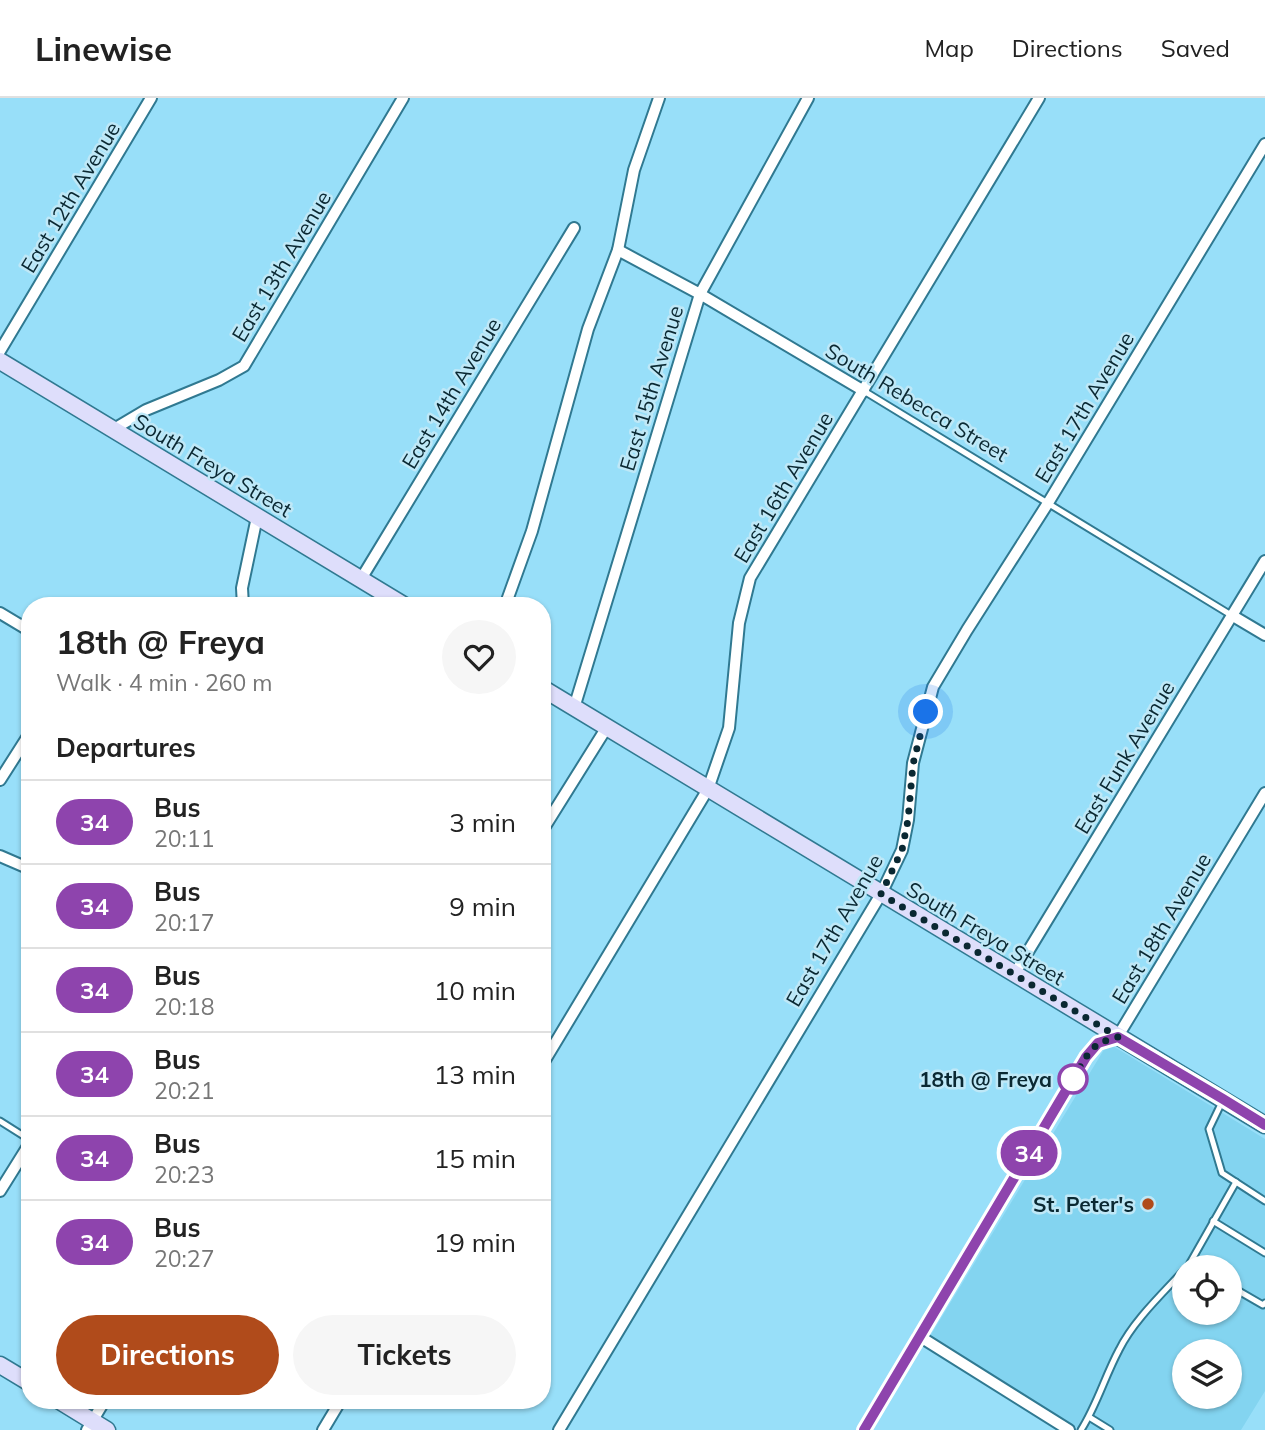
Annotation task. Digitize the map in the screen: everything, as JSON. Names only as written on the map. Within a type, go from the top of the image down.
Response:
[{"type":"main road","name":"South Freya Street","points":[[0,361],[390,597]]},
{"type":"main road","name":"South Freya Street","points":[[551,694],[1265,1125]]},
{"type":"main road","points":[[0,1365],[21,1378]]},
{"type":"main road","points":[[70,1409],[90,1425],[107,1430]]},
{"type":"street","name":"East 12th Avenue","points":[[0,351],[151,98]]},
{"type":"street","name":"East 13th Avenue","points":[[114,429],[146,410],[219,380],[244,366],[403,98]]},
{"type":"street","points":[[508,597],[531,531],[588,329],[618,250],[634,170],[659,98]]},
{"type":"street","name":"East 15th Avenue","points":[[574,708],[700,294],[808,98]]},
{"type":"street","name":"East 16th Avenue","points":[[551,1050],[708,789],[729,728],[739,623],[750,578],[1039,98]]},
{"type":"street","name":"East 17th Avenue","points":[[559,1430],[881,894],[902,850],[908,820],[913,764],[933,687],[1048,503],[1265,144]]},
{"type":"street","name":"East 14th Avenue","points":[[361,579],[574,228]]},
{"type":"street","name":"South Rebecca Street","points":[[618,250],[700,294],[864,391]]},
{"type":"street","points":[[242,597],[257,517]]},
{"type":"street","name":"East Funk Avenue","points":[[1015,973],[1265,561]]},
{"type":"street","points":[[0,613],[21,626]]},
{"type":"street","name":"South Rebecca Street","points":[[1233,616],[1265,635]]},
{"type":"street","points":[[551,817],[607,727]]},
{"type":"street","points":[[0,780],[21,747]]},
{"type":"street","name":"East 18th Avenue","points":[[864,1430],[1086,1057],[1098,1043],[1118,1037],[1265,793]]},
{"type":"street","points":[[0,856],[21,865]]},
{"type":"street","points":[[0,1191],[21,1157]]},
{"type":"street","points":[[919,1336],[1069,1430]]},
{"type":"street","points":[[90,1425],[100,1409]]},
{"type":"street","points":[[323,1430],[336,1409]]},
{"type":"lane","name":"South Rebecca Street","points":[[864,391],[1233,616]]},
{"type":"lane","points":[[1223,1099],[1209,1129],[1222,1173],[1265,1200]]},
{"type":"lane","points":[[0,1121],[21,1136]]},
{"type":"lane","points":[[1194,1255],[1236,1182]]},
{"type":"lane","points":[[1213,1222],[1265,1253]]},
{"type":"lane","points":[[1081,1430],[1119,1348],[1139,1320],[1172,1283]]},
{"type":"lane","points":[[1242,1293],[1264,1305],[1265,1303]]},
{"type":"lane","points":[[1089,1417],[1110,1430]]},
{"type":"shaded area","points":[[1108,1043],[1265,1139],[1265,1391],[1241,1430],[1081,1430],[929,1338]]},
{"type":"bus line","name":"34","points":[[864,1430],[1086,1057],[1098,1043],[1118,1037],[1265,1125]]},
{"type":"place","name":"18th @ Freya","points":[[1073,1079]]},
{"type":"place","name":"St. Peter's","points":[[1148,1204]]},
{"type":"route","points":[[926,712],[913,764],[908,820],[902,850],[881,894],[1118,1037],[1098,1043],[1066,1090],[1073,1079]]}]
